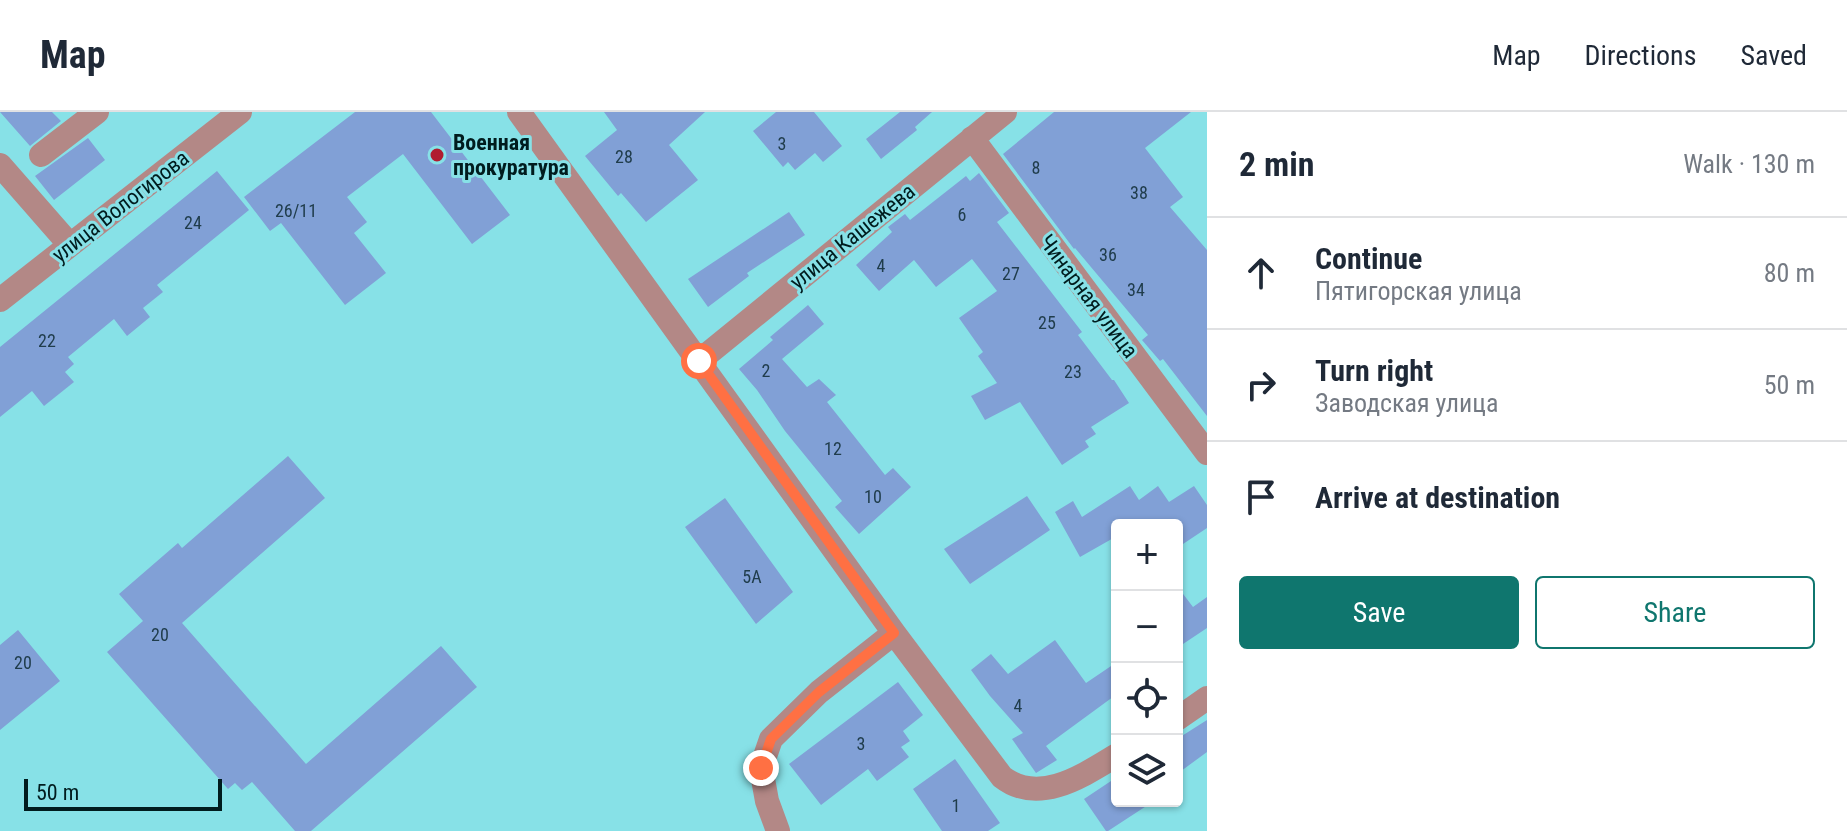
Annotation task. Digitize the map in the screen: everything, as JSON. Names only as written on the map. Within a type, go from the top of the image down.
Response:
[{"type":"street","points":[[41,155],[97,112]]},
{"type":"street","name":"улица Вологирова","points":[[0,300],[240,112]]},
{"type":"street","points":[[519,112],[991,765],[1011,784],[1022,788],[1052,787],[1076,780],[1111,759]]},
{"type":"street","name":"улица Кашежева","points":[[699,361],[1005,112]]},
{"type":"street","name":"Чинарная улица","points":[[972,138],[1207,453]]},
{"type":"street","points":[[1,168],[70,245]]},
{"type":"street","points":[[778,831],[767,801],[761,768],[771,739],[819,692],[894,633]]},
{"type":"street","points":[[1183,715],[1207,698]]},
{"type":"building","points":[[0,112],[52,112],[61,121],[30,146]]},
{"type":"building","points":[[355,112],[431,112],[510,215],[472,244],[403,154],[347,197],[367,222],[354,233],[386,273],[345,305],[281,223],[270,231],[244,197]]},
{"type":"building","points":[[604,112],[705,112],[669,145],[698,180],[646,222],[621,193],[618,196],[585,156],[617,130]]},
{"type":"building","points":[[776,112],[814,112],[842,146],[823,162],[815,153],[795,170],[788,162],[783,167],[753,131]]},
{"type":"building","points":[[900,112],[932,112],[915,127],[917,130],[881,159],[866,139]]},
{"type":"building","points":[[1054,112],[1191,112],[1145,148],[1183,197],[1170,207],[1207,250],[1207,416],[1163,359],[1160,361],[1142,340],[1148,335],[1074,249],[1003,154]]},
{"type":"building","points":[[88,138],[105,160],[54,200],[35,176]]},
{"type":"building","points":[[217,171],[249,210],[157,285],[163,292],[143,308],[150,317],[127,336],[114,319],[68,357],[74,364],[65,372],[74,382],[44,406],[32,391],[0,417],[0,347]]},
{"type":"building","points":[[979,173],[1009,213],[997,222],[1082,332],[1078,335],[1129,403],[1091,427],[1096,434],[1085,441],[1089,447],[1062,465],[1020,402],[985,420],[971,396],[997,383],[978,356],[983,352],[959,318],[997,291],[972,259],[936,287],[914,260],[879,291],[856,265],[892,232],[888,227],[905,214],[910,220],[966,176],[970,181]]},
{"type":"building","points":[[789,212],[805,235],[747,273],[749,276],[708,307],[688,279]]},
{"type":"building","points":[[808,305],[824,324],[782,359],[807,387],[819,379],[836,395],[827,402],[885,475],[893,468],[911,487],[859,534],[835,507],[842,501],[739,369]]},
{"type":"building","points":[[288,456],[325,498],[182,623],[306,764],[441,646],[477,687],[311,831],[295,831],[252,782],[242,790],[235,783],[228,789],[107,652],[143,621],[119,594],[178,543],[182,548]]},
{"type":"building","points":[[1130,486],[1139,500],[1158,486],[1169,502],[1194,486],[1207,505],[1207,528],[1183,544],[1183,519],[1111,519],[1111,539],[1080,557],[1055,512],[1073,501],[1082,517]]},
{"type":"building","points":[[1027,496],[1050,530],[970,584],[944,549]]},
{"type":"building","points":[[725,498],[793,592],[756,624],[685,527]]},
{"type":"building","points":[[1183,594],[1193,607],[1207,597],[1207,628],[1183,644]]},
{"type":"building","points":[[18,630],[60,681],[0,730],[0,645]]},
{"type":"building","points":[[1055,640],[1086,683],[1111,666],[1111,698],[1046,746],[1057,760],[1036,773],[1012,739],[1023,733],[971,670],[991,654],[1008,674]]},
{"type":"building","points":[[898,682],[923,715],[903,731],[910,741],[901,747],[909,757],[877,781],[868,769],[821,805],[789,764]]},
{"type":"building","points":[[1207,720],[1207,752],[1183,770],[1183,735]]},
{"type":"building","points":[[955,759],[1000,823],[988,831],[942,831],[913,789]]},
{"type":"building","points":[[1111,781],[1111,807],[1145,807],[1106,831],[1084,799]]},
{"type":"place","name":"Военная прокуратура","points":[[437,155]]},
{"type":"route","points":[[699,361],[894,633],[819,692],[771,739],[761,768]]}]
